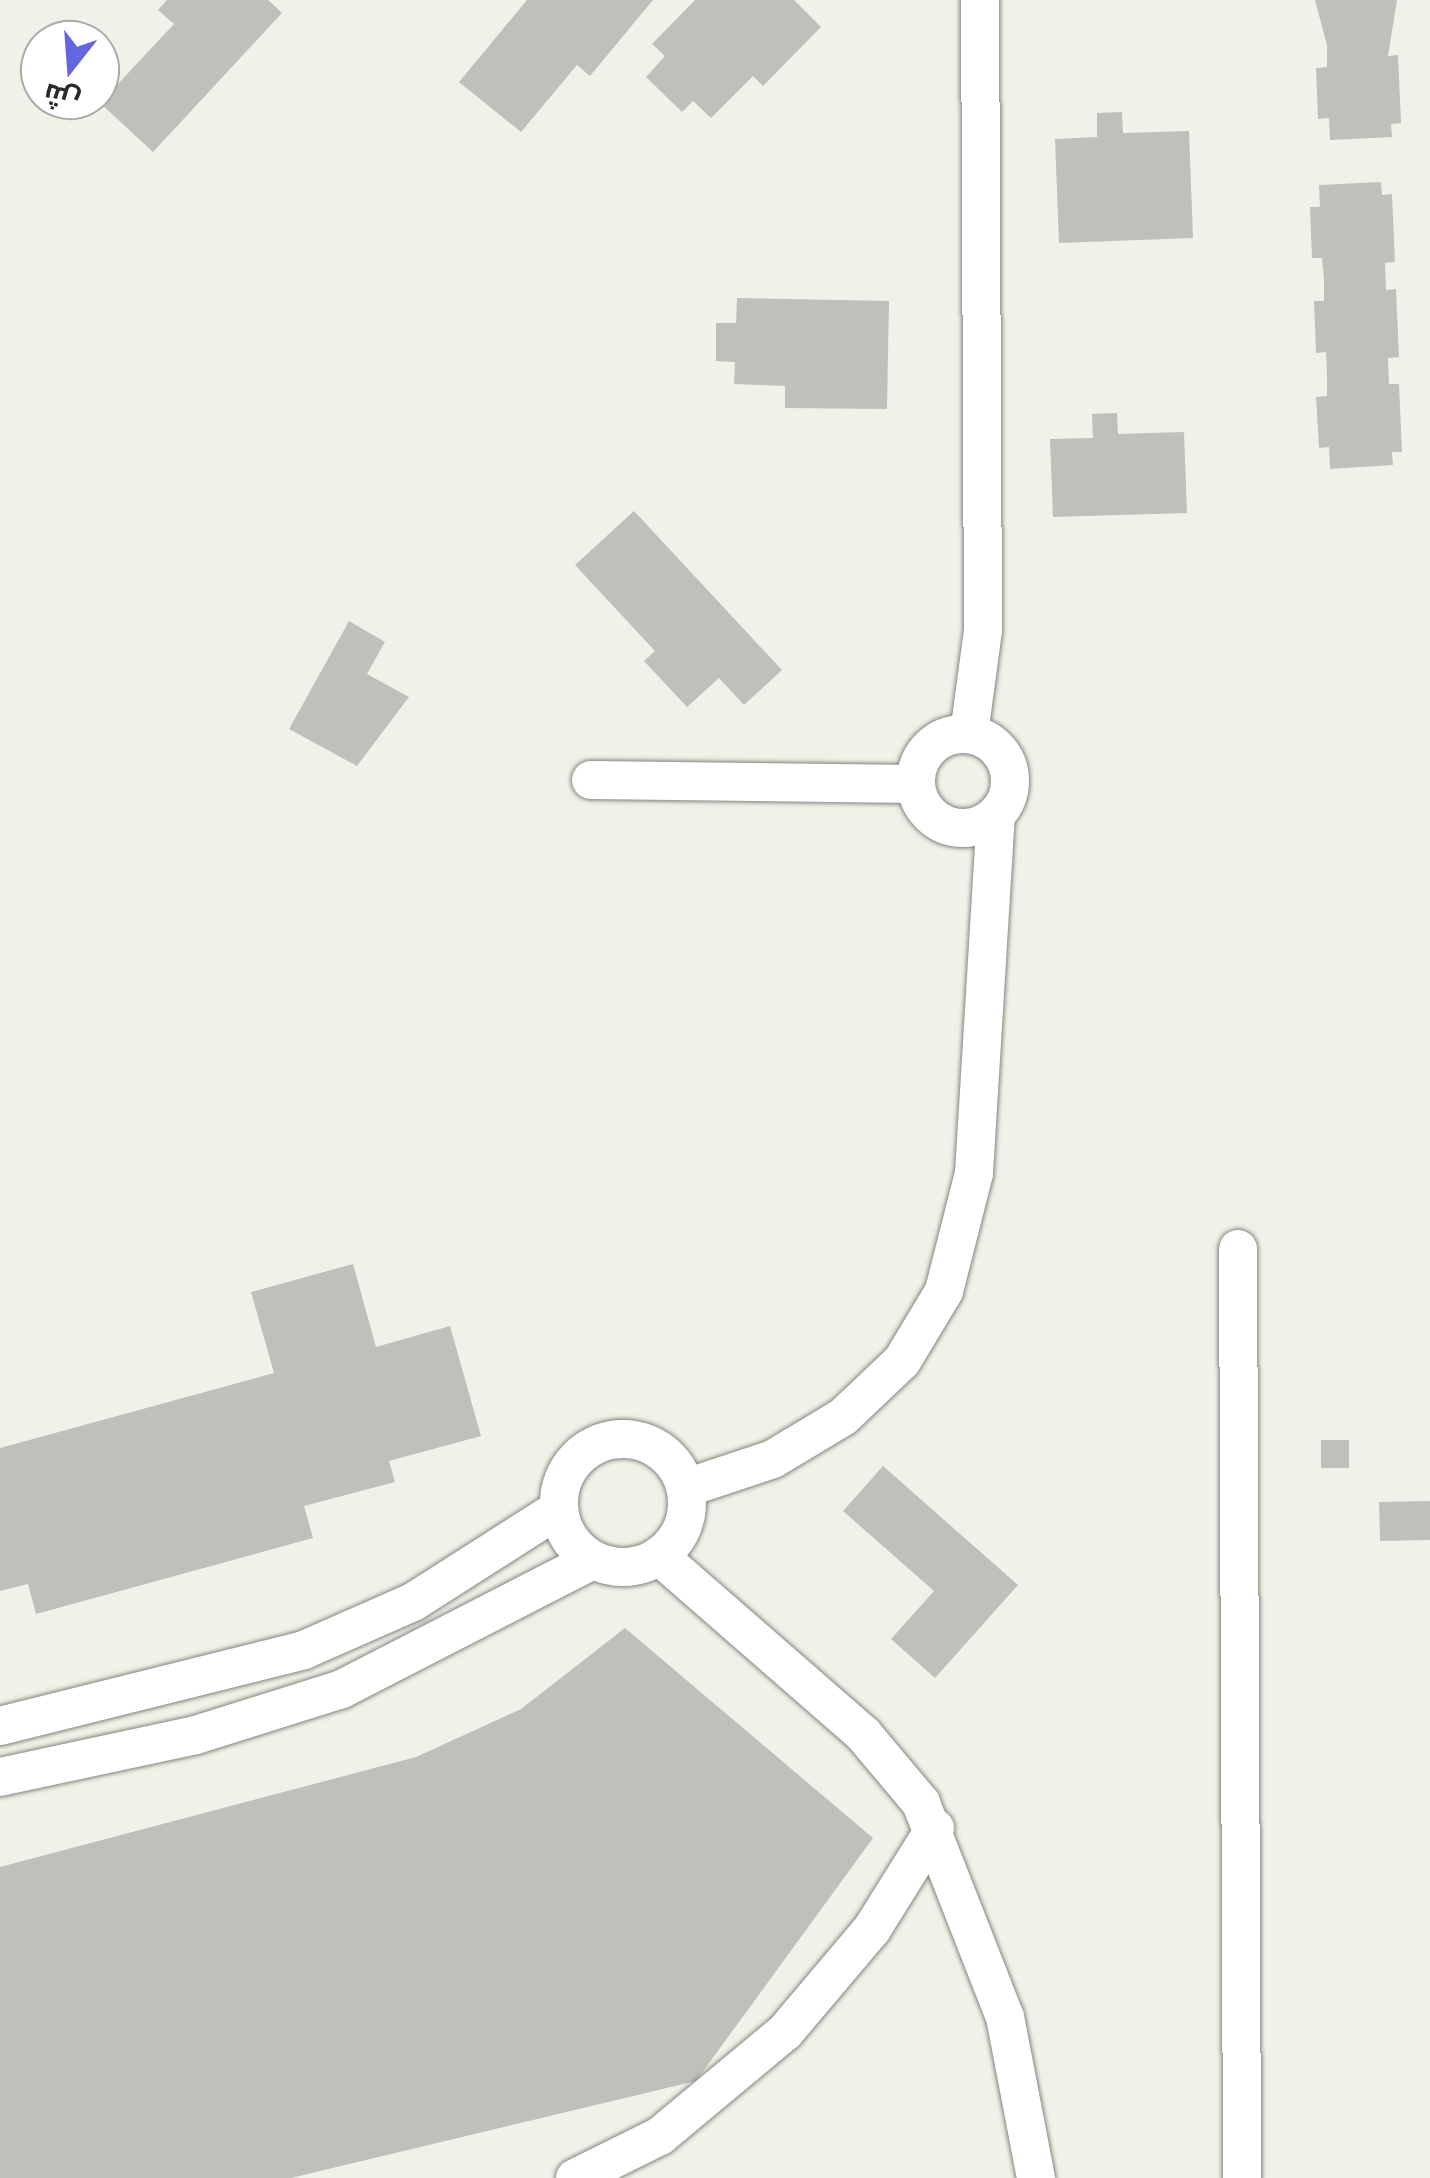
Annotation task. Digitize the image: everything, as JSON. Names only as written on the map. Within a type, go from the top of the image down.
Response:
[{"type":"street","points":[[969,734],[983,630],[980,0]]},
{"type":"street","points":[[686,1488],[773,1458],[844,1417],[902,1360],[944,1291],[974,1173],[987,899],[996,816],[1010,793],[1008,767],[994,744],[969,734],[930,746],[915,784],[930,816],[951,828],[987,899]]},
{"type":"street","points":[[591,780],[915,784]]},
{"type":"street","points":[[951,828],[996,816]]},
{"type":"street","points":[[1238,1249],[1242,2178]]},
{"type":"street","points":[[612,1440],[658,1450],[686,1488],[680,1533],[660,1556],[626,1567],[593,1560],[569,1539],[559,1510],[572,1464],[612,1440]]},
{"type":"street","points":[[0,1726],[304,1650],[412,1602],[559,1510]]},
{"type":"street","points":[[660,1556],[864,1735],[935,1828],[1005,2017],[1036,2178]]},
{"type":"street","points":[[0,1777],[196,1735],[342,1689],[593,1560]]},
{"type":"street","points":[[575,2178],[660,2136],[784,2032],[872,1929],[935,1828]]},
{"type":"building","points":[[167,0],[268,0],[282,13],[153,152],[118,120],[120,82],[174,24],[158,10]]},
{"type":"building","points":[[527,0],[653,0],[590,76],[577,65],[521,132],[459,82]]},
{"type":"building","points":[[695,0],[794,0],[821,27],[763,86],[753,76],[711,118],[693,101],[682,112],[646,77],[665,56],[652,44]]},
{"type":"building","points":[[1315,0],[1397,0],[1388,56],[1398,55],[1401,123],[1391,124],[1392,137],[1330,140],[1329,118],[1318,119],[1316,68],[1327,67],[1327,45]]},
{"type":"building","points":[[1122,112],[1123,133],[1189,131],[1193,238],[1059,243],[1055,139],[1097,137],[1097,113]]},
{"type":"building","points":[[1381,182],[1382,195],[1392,194],[1395,262],[1385,263],[1386,290],[1396,289],[1399,357],[1388,358],[1389,384],[1399,384],[1402,452],[1392,452],[1393,465],[1330,469],[1329,447],[1319,448],[1316,397],[1327,396],[1327,374],[1326,352],[1316,353],[1314,301],[1324,301],[1324,279],[1322,258],[1312,258],[1310,207],[1320,207],[1319,185]]},
{"type":"building","points":[[737,298],[889,301],[887,409],[785,408],[785,386],[734,384],[735,362],[716,361],[716,323],[736,323]]},
{"type":"building","points":[[1117,413],[1118,434],[1184,432],[1187,513],[1053,517],[1050,439],[1093,438],[1092,414]]},
{"type":"building","points":[[634,511],[782,670],[744,705],[719,678],[687,707],[644,661],[655,651],[575,565]]},
{"type":"building","points":[[349,621],[385,642],[367,674],[409,697],[357,766],[289,729]]},
{"type":"building","points":[[353,1264],[376,1347],[450,1326],[481,1436],[389,1461],[395,1482],[304,1506],[313,1538],[36,1614],[28,1584],[0,1591],[0,1448],[274,1373],[251,1292]]},
{"type":"building","points":[[1321,1440],[1349,1440],[1349,1468],[1321,1468]]},
{"type":"building","points":[[883,1466],[1018,1585],[935,1678],[891,1639],[934,1591],[843,1511]]},
{"type":"building","points":[[1430,1501],[1430,1540],[1380,1541],[1379,1502]]},
{"type":"building","points":[[625,1628],[873,1838],[696,2081],[291,2178],[0,2178],[0,1867],[416,1757],[521,1709]]}]
